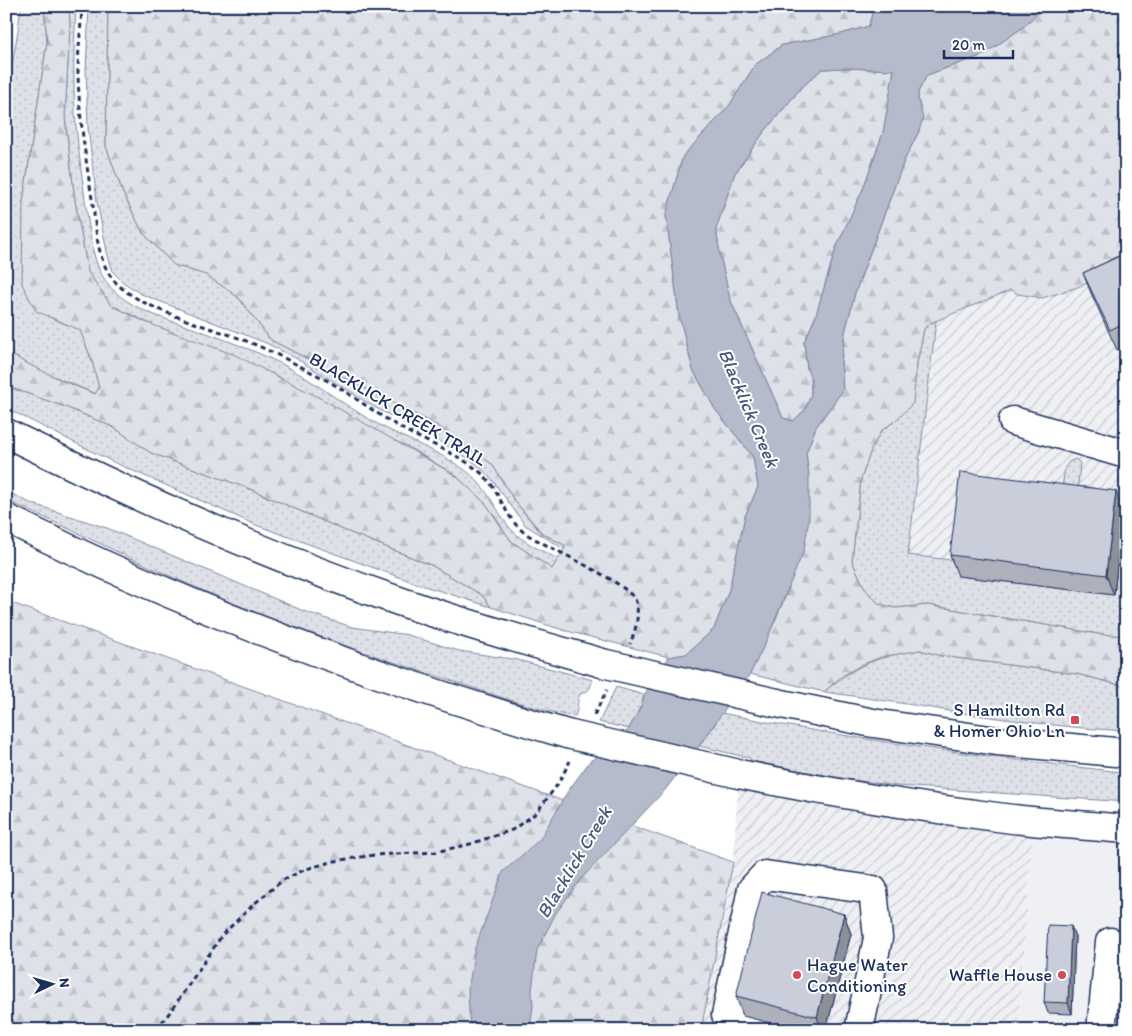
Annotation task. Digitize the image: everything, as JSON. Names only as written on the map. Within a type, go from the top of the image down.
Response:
[{"type":"main road","points":[[1013,420],[1126,454]]},
{"type":"main road","points":[[6,433],[202,526],[330,576],[467,624],[602,663],[873,723],[997,741],[1126,753]]},
{"type":"main road","points":[[6,518],[66,548],[190,602],[314,652],[422,690],[569,746],[904,804],[998,817],[1126,829]]},
{"type":"main road","points":[[757,1030],[726,1015],[752,889],[765,875],[873,890],[878,938],[859,1030]]},
{"type":"main road","points":[[1101,1030],[1110,942]]},
{"type":"path","name":"BLACKLICK CREEK TRAIL","points":[[82,6],[78,71],[83,136],[102,259],[112,278],[131,296],[247,341],[315,374],[402,429],[440,447],[482,473],[516,526],[538,542],[609,578],[629,592],[636,601],[636,631],[630,646]]},
{"type":"path","points":[[594,715],[607,689]]},
{"type":"path","points":[[156,1030],[223,934],[254,904],[283,880],[306,869],[335,861],[374,855],[436,852],[470,844],[512,830],[536,813],[558,784],[569,746]]},
{"type":"shaded area","points":[[1126,253],[1126,727],[1060,726],[955,714],[892,700],[936,321],[1011,290],[1018,294],[1090,282],[1110,259]]},
{"type":"shaded area","points":[[739,774],[1034,821],[1018,1030],[701,1030],[733,862]]},
{"type":"shaded area","points":[[1034,821],[1126,838],[1126,1030],[1018,1030]]},
{"type":"green space","points":[[21,6],[44,6],[47,42],[23,202],[51,318],[80,330],[92,361],[99,388],[96,394],[41,371],[6,352],[6,103]]},
{"type":"green space","points":[[44,6],[69,6],[70,26],[65,117],[75,201],[88,272],[111,305],[145,322],[235,355],[322,399],[455,475],[486,504],[511,541],[552,569],[566,546],[542,533],[514,500],[492,464],[438,426],[271,340],[238,297],[206,275],[174,265],[143,233],[123,193],[106,146],[108,6],[874,6],[869,26],[841,34],[782,45],[755,65],[729,106],[683,156],[666,215],[679,315],[693,370],[715,409],[753,457],[758,487],[745,516],[729,590],[714,629],[686,654],[669,657],[563,630],[491,607],[482,595],[431,565],[346,531],[250,489],[151,453],[113,427],[68,408],[6,386],[6,352],[72,385],[95,394],[99,388],[92,361],[80,330],[36,311],[22,284],[23,202],[47,42]]},
{"type":"green space","points":[[69,6],[76,6],[75,115],[91,242],[98,267],[110,287],[121,297],[147,312],[204,332],[280,363],[374,422],[465,470],[479,483],[515,533],[532,546],[558,559],[552,569],[511,541],[486,504],[455,475],[410,448],[111,305],[88,272],[75,201],[65,117],[70,26]]},
{"type":"green space","points":[[89,6],[108,6],[106,146],[123,193],[143,233],[174,265],[206,275],[238,297],[271,340],[438,426],[492,464],[514,500],[541,533],[566,546],[564,549],[525,525],[490,477],[476,464],[457,451],[376,408],[297,359],[266,343],[141,294],[123,282],[113,272],[97,202],[88,128],[86,70]]},
{"type":"green space","points":[[1045,6],[1126,6],[1126,253],[1110,259],[1090,282],[1075,288],[1042,298],[1018,294],[1011,290],[928,324],[924,329],[917,363],[913,403],[899,418],[881,431],[871,450],[861,479],[852,561],[865,589],[879,604],[895,608],[928,605],[1098,634],[1126,636],[1126,690],[1120,685],[1077,674],[941,656],[920,650],[881,657],[861,665],[842,676],[824,692],[750,674],[788,591],[809,477],[806,453],[816,427],[843,390],[841,362],[845,332],[855,293],[904,161],[919,131],[920,106],[918,92],[927,75],[983,55],[1022,28]]},
{"type":"green space","points":[[822,69],[894,70],[883,133],[863,189],[836,248],[815,318],[804,342],[807,369],[811,379],[811,395],[805,410],[793,421],[783,418],[730,299],[716,229],[735,173],[764,132],[801,88]]},
{"type":"green space","points":[[936,321],[908,555],[959,561],[958,576],[1113,595],[1122,520],[1126,521],[1126,636],[1098,634],[928,605],[895,608],[879,604],[865,589],[852,561],[861,479],[871,450],[881,431],[899,418],[917,363],[924,329],[928,324]]},
{"type":"green space","points":[[6,386],[68,408],[113,427],[151,453],[250,489],[346,531],[431,565],[482,595],[491,607],[421,585],[256,525],[111,461],[6,408]]},
{"type":"green space","points":[[1075,459],[1080,463],[1078,486],[1094,488],[1060,503],[1065,467]]},
{"type":"green space","points":[[6,491],[30,503],[107,528],[306,612],[352,627],[408,635],[459,651],[518,660],[593,680],[589,690],[580,694],[575,716],[504,698],[337,643],[204,591],[6,500]]},
{"type":"green space","points":[[6,601],[733,862],[701,1030],[6,1030]]},
{"type":"green space","points":[[920,650],[941,656],[1077,674],[1120,685],[1126,690],[1126,731],[1050,725],[824,692],[847,674],[869,663],[892,655]]},
{"type":"green space","points":[[616,687],[644,695],[642,704],[629,729],[599,722]]},
{"type":"green space","points":[[721,713],[920,747],[1126,773],[1126,802],[898,786],[846,779],[757,762],[750,760],[750,758],[699,746]]},
{"type":"water","name":"Blacklick Creek","points":[[874,6],[1045,6],[1022,28],[983,55],[927,75],[918,92],[918,100],[923,118],[919,131],[904,161],[855,293],[845,332],[841,362],[843,390],[816,427],[806,453],[809,477],[809,518],[804,550],[767,639],[750,674],[665,790],[582,878],[556,913],[537,950],[530,1030],[470,1030],[468,990],[475,948],[503,872],[540,839],[568,791],[590,761],[611,747],[629,729],[642,704],[644,695],[669,657],[686,654],[714,629],[729,590],[745,516],[758,487],[753,457],[715,409],[693,370],[679,315],[666,215],[683,156],[729,106],[755,65],[782,45],[841,34],[869,26]],"holes":[[[822,69],[894,70],[883,133],[863,189],[836,248],[815,318],[804,342],[807,369],[811,379],[811,395],[805,410],[793,421],[783,418],[730,299],[716,229],[735,173],[764,132],[801,88]]]},
{"type":"building","points":[[1126,253],[1126,322],[1110,330],[1083,273]]},
{"type":"building","points":[[960,472],[1116,491],[1106,575],[950,555]]},
{"type":"building","name":"Hague Water Conditioning","points":[[762,892],[844,914],[817,1017],[736,996]]},
{"type":"building","name":"Waffle House","points":[[1048,925],[1071,926],[1068,1003],[1044,1002]]},
{"type":"place","name":"S Hamilton Rd & Homer Ohio Ln","points":[[1075,720]]},
{"type":"place","name":"Hague Water Conditioning","points":[[797,975]]},
{"type":"place","name":"Waffle House","points":[[1062,975]]}]
